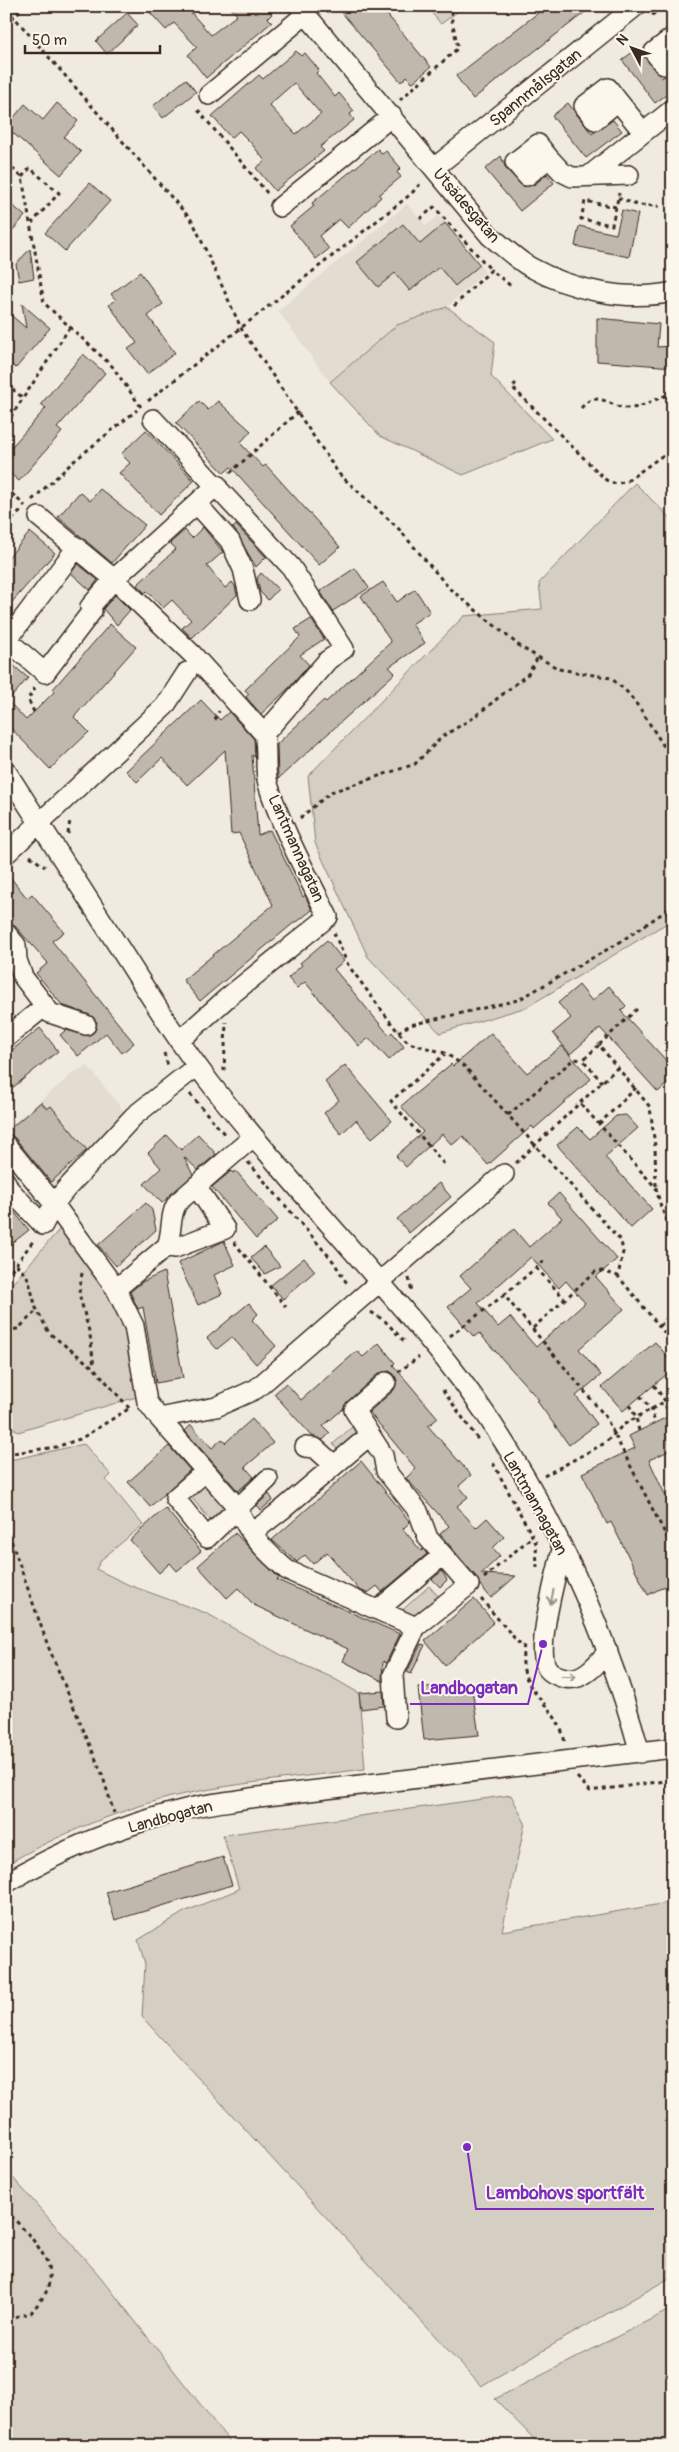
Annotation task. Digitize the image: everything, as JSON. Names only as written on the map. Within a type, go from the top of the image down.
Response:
[{"type":"street","name":"Spannmålsgatan","points":[[434,168],[636,6]]},
{"type":"street","name":"Utsädesgatan","points":[[209,95],[303,10],[399,108],[434,168],[490,236],[529,266],[580,287],[602,292],[630,295],[673,292]]},
{"type":"street","points":[[673,37],[654,52],[664,65],[673,59]]},
{"type":"street","points":[[618,102],[643,132]]},
{"type":"street","points":[[280,207],[399,108]]},
{"type":"street","points":[[590,175],[673,109]]},
{"type":"street","points":[[549,158],[562,172],[572,177],[626,175]]},
{"type":"street","points":[[32,512],[77,547],[193,655],[264,734],[328,660],[344,649],[292,567],[153,419]]},
{"type":"street","points":[[77,547],[7,640],[45,673],[92,611],[90,607],[114,580],[217,486]]},
{"type":"street","points":[[197,504],[230,541],[243,569],[250,600]]},
{"type":"street","points":[[6,854],[165,706],[186,672]]},
{"type":"street","name":"Lantmannagatan","points":[[179,1041],[227,998],[328,917],[283,821],[268,782],[268,748],[264,734]]},
{"type":"street","name":"Lantmannagatan","points":[[6,771],[179,1041],[197,1066],[254,1137],[444,1359],[488,1418],[528,1485],[562,1549],[608,1651],[640,1753]]},
{"type":"street","points":[[6,933],[16,945],[12,965],[50,1013],[86,1025]]},
{"type":"street","points":[[6,1038],[45,1006]]},
{"type":"street","points":[[6,1182],[9,1189],[43,1224],[54,1204],[134,1116],[197,1066]]},
{"type":"street","points":[[116,1289],[167,1246],[171,1236],[173,1209],[196,1186],[254,1137]]},
{"type":"street","points":[[6,1145],[54,1204],[116,1289],[134,1326],[147,1402],[205,1472],[238,1508],[242,1520],[270,1555],[287,1570],[416,1627]]},
{"type":"street","points":[[160,1418],[216,1407],[256,1389],[504,1174]]},
{"type":"street","points":[[167,1246],[175,1248],[225,1229],[196,1186]]},
{"type":"street","points":[[386,1382],[354,1410],[383,1456],[386,1471],[418,1511],[428,1538],[470,1587],[416,1627],[393,1676],[396,1718]]},
{"type":"street","points":[[252,1533],[370,1435]]},
{"type":"street","points":[[305,1447],[315,1448],[334,1465]]},
{"type":"street","points":[[205,1472],[175,1498],[207,1538],[268,1479]]},
{"type":"street","points":[[562,1549],[543,1644],[546,1666],[552,1673],[568,1678],[573,1677],[588,1672],[608,1651]]},
{"type":"street","points":[[378,1610],[443,1555]]},
{"type":"street","name":"Landbogatan","points":[[6,1883],[68,1849],[119,1829],[183,1809],[250,1798],[568,1762],[673,1748]]},
{"type":"path","points":[[6,25],[24,6]]},
{"type":"path","points":[[100,6],[115,8],[120,6]]},
{"type":"path","points":[[394,93],[399,108],[458,48],[451,16],[452,6]]},
{"type":"path","points":[[664,6],[673,18]]},
{"type":"path","points":[[6,8],[193,222],[242,330],[256,354],[298,412],[339,474],[397,527],[450,589],[490,624],[522,648],[559,668],[611,678],[627,692],[642,710],[673,761]]},
{"type":"path","points":[[209,95],[196,108],[280,207]]},
{"type":"path","points":[[6,163],[22,177],[32,224],[44,303],[112,366],[133,395]]},
{"type":"path","points":[[22,177],[30,168],[59,193],[32,224]]},
{"type":"path","points":[[6,525],[32,512],[89,449],[242,330],[411,194],[434,168]]},
{"type":"path","points":[[616,208],[585,201],[581,219],[612,225],[616,208],[618,198],[626,175]]},
{"type":"path","points":[[618,198],[637,205],[659,206]]},
{"type":"path","points":[[420,219],[440,202]]},
{"type":"path","points":[[434,207],[491,270],[511,286]]},
{"type":"path","points":[[454,306],[491,270]]},
{"type":"path","points":[[6,424],[70,327]]},
{"type":"path","points":[[516,383],[512,387],[606,480],[616,484],[627,480],[673,448]]},
{"type":"path","points":[[6,384],[23,398]]},
{"type":"path","points":[[581,408],[588,400],[595,398],[621,407],[632,408],[673,394]]},
{"type":"path","points":[[217,486],[298,412]]},
{"type":"path","points":[[6,488],[32,512]]},
{"type":"path","points":[[283,821],[294,823],[330,792],[416,764],[443,736],[473,718],[528,674],[538,657]]},
{"type":"path","points":[[34,712],[28,699],[45,673]]},
{"type":"path","points":[[398,1032],[410,1025],[446,1015],[518,1000],[617,944],[673,906]]},
{"type":"path","points":[[328,917],[348,965],[398,1032],[409,1043],[445,1053],[464,1066],[621,1241],[623,1252],[618,1276]]},
{"type":"path","points":[[227,998],[223,1080],[198,1102],[334,1261],[357,1301],[385,1321],[408,1345]]},
{"type":"path","points":[[583,1060],[637,1009]]},
{"type":"path","points":[[598,1046],[636,1088],[650,1107],[655,1146],[656,1188],[673,1233]]},
{"type":"path","points":[[444,1164],[391,1101],[445,1053]]},
{"type":"path","points":[[508,1115],[574,1059],[583,1060],[602,1082]]},
{"type":"path","points":[[504,1174],[618,1068]]},
{"type":"path","points":[[598,1124],[636,1088]]},
{"type":"path","points":[[580,1104],[656,1188]]},
{"type":"path","points":[[6,1277],[33,1242],[43,1224]]},
{"type":"path","points":[[225,1229],[246,1259],[286,1306]]},
{"type":"path","points":[[89,1252],[81,1276],[80,1293],[90,1335],[94,1368]]},
{"type":"path","points":[[445,1331],[451,1337],[545,1260]]},
{"type":"path","points":[[16,1264],[28,1278],[37,1310],[54,1338],[64,1343],[94,1368],[129,1408]]},
{"type":"path","points":[[536,1268],[565,1299]]},
{"type":"path","points":[[533,1328],[595,1272],[602,1270],[618,1276],[673,1343]]},
{"type":"path","points":[[504,1295],[605,1416],[673,1550]]},
{"type":"path","points":[[6,1330],[18,1329],[37,1310]]},
{"type":"path","points":[[660,1326],[673,1311]]},
{"type":"path","points":[[413,1351],[424,1365]]},
{"type":"path","points":[[386,1382],[419,1358]]},
{"type":"path","points":[[668,1373],[673,1378]]},
{"type":"path","points":[[654,1385],[665,1401],[668,1416]]},
{"type":"path","points":[[441,1387],[481,1444]]},
{"type":"path","points":[[640,1396],[651,1409],[655,1423]]},
{"type":"path","points":[[528,1485],[605,1443],[623,1425],[673,1397]]},
{"type":"path","points":[[6,1454],[56,1447],[80,1439],[129,1408],[147,1402]]},
{"type":"path","points":[[629,1405],[636,1418],[639,1431]]},
{"type":"path","points":[[492,1461],[536,1543],[536,1575]]},
{"type":"path","points":[[6,1526],[48,1646],[102,1774],[119,1829]]},
{"type":"path","points":[[524,1648],[470,1587],[533,1536]]},
{"type":"path","points":[[525,1639],[522,1672],[527,1684],[550,1709],[562,1730],[568,1762],[579,1781],[590,1791],[673,1780]]},
{"type":"path","points":[[6,2209],[34,2240],[49,2266],[47,2291],[31,2313],[6,2319]]},
{"type":"shaded area","points":[[426,6],[465,6],[441,24]]},
{"type":"shaded area","points":[[407,204],[426,226],[439,215],[485,272],[447,307],[397,325],[330,382],[278,311]]},
{"type":"shaded area","points":[[447,307],[495,342],[491,376],[552,439],[463,475],[380,436],[330,382],[397,325]]},
{"type":"shaded area","points":[[635,483],[673,521],[673,923],[667,923],[527,1007],[440,1033],[368,957],[315,843],[308,776],[464,616],[542,609],[539,583]]},
{"type":"shaded area","points":[[88,1066],[127,1115],[51,1194],[6,1138],[6,1129],[76,1071]]},
{"type":"shaded area","points":[[70,1217],[126,1297],[140,1396],[18,1432],[6,1422],[6,1291]]},
{"type":"shaded area","points":[[352,1427],[360,1437],[340,1453],[333,1444]]},
{"type":"shaded area","points":[[84,1444],[111,1475],[106,1480],[143,1525],[102,1559],[96,1569],[129,1585],[206,1613],[283,1656],[331,1677],[359,1693],[365,1769],[272,1780],[159,1800],[67,1833],[6,1865],[6,1459],[15,1459]]},
{"type":"shaded area","points":[[206,1482],[227,1508],[211,1521],[190,1496]]},
{"type":"shaded area","points":[[429,1586],[441,1599],[417,1620],[398,1614]]},
{"type":"shaded area","points":[[511,1795],[525,1823],[502,1931],[673,1902],[673,2276],[481,2386],[142,2017],[145,1964],[138,1940],[184,1912],[239,1889],[223,1835]]},
{"type":"shaded area","points":[[6,2170],[99,2275],[233,2446],[6,2446]]},
{"type":"shaded area","points":[[673,2308],[673,2446],[541,2446],[495,2399]]},
{"type":"building","points":[[144,6],[185,6],[211,35],[237,15],[229,6],[265,6],[272,14],[268,18],[272,22],[206,78],[188,55],[197,47],[174,23],[166,30]]},
{"type":"building","points":[[336,6],[380,6],[431,67],[412,83],[407,76],[401,82]]},
{"type":"building","points":[[547,6],[593,6],[473,99],[456,76]]},
{"type":"building","points":[[127,13],[138,25],[107,54],[96,41]]},
{"type":"building","points":[[638,48],[661,78],[673,73],[673,90],[655,103],[622,60]]},
{"type":"building","points":[[296,51],[301,56],[305,53],[319,70],[316,73],[335,97],[339,93],[354,111],[350,114],[354,120],[320,147],[324,151],[275,191],[256,168],[265,161],[251,143],[239,131],[231,138],[212,116],[259,75],[263,79]],"holes":[[[294,83],[321,114],[296,134],[269,105]]]},
{"type":"building","points":[[186,79],[196,92],[163,118],[153,106]]},
{"type":"building","points":[[57,103],[78,121],[64,137],[81,152],[61,175],[6,127],[25,104],[43,120]]},
{"type":"building","points":[[568,103],[592,134],[613,120],[622,131],[586,158],[552,116]]},
{"type":"building","points":[[378,149],[382,154],[386,151],[401,168],[397,172],[401,177],[379,195],[381,197],[348,228],[339,219],[319,236],[329,249],[316,259],[290,226],[314,206],[312,203]]},
{"type":"building","points":[[501,156],[506,169],[523,186],[534,185],[547,174],[554,183],[520,211],[485,169]]},
{"type":"building","points":[[90,183],[110,201],[65,251],[45,233]]},
{"type":"building","points":[[6,200],[25,216],[6,238]]},
{"type":"building","points":[[622,210],[638,214],[629,257],[575,246],[579,226],[616,234]]},
{"type":"building","points":[[445,223],[480,265],[455,286],[439,267],[410,291],[395,273],[378,287],[357,262],[403,224],[420,244]]},
{"type":"building","points":[[30,249],[34,278],[19,281],[16,264]]},
{"type":"building","points":[[140,272],[163,304],[148,316],[175,353],[147,374],[128,349],[137,343],[109,305],[116,300],[111,294]]},
{"type":"building","points":[[22,304],[50,328],[16,368],[6,360],[6,311],[26,328]]},
{"type":"building","points":[[597,318],[659,324],[657,347],[671,346],[673,367],[597,361]]},
{"type":"building","points":[[83,354],[105,373],[57,428],[62,432],[19,481],[6,470],[6,453],[46,408],[41,404]]},
{"type":"building","points":[[199,401],[208,410],[218,401],[251,431],[240,443],[263,467],[266,465],[340,547],[319,565],[231,467],[224,473],[176,423]]},
{"type":"building","points":[[146,430],[194,481],[159,515],[119,473],[130,463],[121,454]]},
{"type":"building","points":[[100,489],[145,525],[112,563],[58,517],[80,492],[90,501]]},
{"type":"building","points":[[236,525],[266,557],[256,567],[233,528]]},
{"type":"building","points":[[203,527],[223,552],[207,566],[225,588],[232,582],[237,595],[192,638],[182,628],[191,620],[172,600],[163,608],[147,591],[145,593],[137,585],[176,549],[170,543],[185,530],[192,538]]},
{"type":"building","points":[[30,532],[55,553],[6,609],[6,560]]},
{"type":"building","points":[[78,564],[98,580],[90,590],[71,573]]},
{"type":"building","points":[[355,568],[369,588],[333,611],[320,591]]},
{"type":"building","points":[[261,573],[278,589],[268,600],[260,592],[257,578]]},
{"type":"building","points":[[383,582],[397,602],[415,589],[430,612],[412,624],[425,643],[389,667],[395,673],[278,779],[277,744],[391,642],[361,596]]},
{"type":"building","points":[[115,595],[130,610],[117,625],[103,609]]},
{"type":"building","points":[[311,619],[324,639],[300,655],[309,665],[289,688],[261,714],[246,697],[249,694],[245,690],[300,637],[295,629]]},
{"type":"building","points":[[110,624],[136,647],[74,717],[89,732],[50,769],[6,723],[6,659],[28,678],[8,701],[26,720],[55,691],[53,689]]},
{"type":"building","points":[[201,700],[220,720],[229,712],[254,739],[255,757],[252,755],[258,835],[270,830],[303,897],[305,895],[312,910],[296,921],[200,1001],[183,980],[273,905],[239,833],[231,834],[225,750],[187,785],[162,758],[137,782],[126,771]]},
{"type":"building","points":[[6,872],[27,898],[32,894],[64,932],[52,941],[134,1043],[122,1053],[106,1033],[78,1056],[60,1035],[66,1030],[89,1036],[96,1029],[97,1022],[90,1015],[62,1005],[36,973],[48,963],[15,926],[6,922]]},
{"type":"building","points":[[327,940],[344,961],[334,969],[389,1035],[392,1032],[404,1047],[389,1060],[369,1038],[359,1046],[305,982],[297,988],[288,978],[302,965],[300,963]]},
{"type":"building","points":[[579,985],[592,1001],[609,986],[626,1006],[621,1011],[673,1068],[673,1079],[658,1092],[600,1028],[570,1054],[553,1033],[571,1018],[558,1003]]},
{"type":"building","points":[[40,1028],[58,1051],[6,1093],[6,1055]]},
{"type":"building","points":[[491,1033],[527,1073],[562,1046],[591,1079],[534,1129],[532,1126],[488,1165],[463,1136],[452,1145],[442,1134],[406,1167],[396,1156],[423,1132],[401,1106],[451,1064],[453,1066]]},
{"type":"building","points":[[345,1065],[392,1121],[372,1138],[356,1120],[341,1134],[324,1113],[339,1100],[325,1082]]},
{"type":"building","points":[[41,1102],[47,1109],[51,1106],[87,1150],[51,1182],[15,1138],[6,1132]]},
{"type":"building","points":[[626,1115],[638,1128],[605,1157],[652,1209],[631,1228],[557,1145],[578,1127],[590,1139],[616,1116]]},
{"type":"building","points":[[198,1134],[216,1154],[198,1170],[184,1157],[193,1175],[162,1203],[144,1184],[161,1168],[148,1153],[167,1135],[181,1150]]},
{"type":"building","points":[[231,1171],[233,1173],[236,1171],[278,1220],[256,1239],[212,1187]]},
{"type":"building","points":[[439,1183],[451,1197],[409,1233],[397,1219]]},
{"type":"building","points":[[559,1193],[617,1259],[596,1277],[624,1309],[579,1349],[601,1375],[576,1396],[597,1424],[569,1445],[537,1401],[539,1400],[479,1333],[474,1337],[448,1307],[471,1288],[460,1276],[514,1229],[529,1247],[562,1218],[548,1203]],"holes":[[[531,1257],[559,1288],[566,1281],[585,1303],[536,1347],[510,1317],[498,1327],[478,1303]]]},
{"type":"building","points":[[6,1202],[29,1230],[6,1248]]},
{"type":"building","points":[[146,1203],[152,1210],[156,1230],[116,1266],[98,1245]]},
{"type":"building","points":[[224,1241],[235,1265],[214,1275],[222,1294],[198,1305],[178,1263]]},
{"type":"building","points":[[264,1247],[280,1266],[265,1274],[251,1258]]},
{"type":"building","points":[[304,1258],[315,1271],[283,1299],[271,1285]]},
{"type":"building","points":[[164,1272],[183,1378],[156,1383],[143,1307],[138,1309],[130,1292],[142,1282]]},
{"type":"building","points":[[249,1303],[258,1314],[252,1320],[276,1346],[256,1364],[232,1337],[217,1349],[207,1338]]},
{"type":"building","points":[[655,1342],[673,1363],[673,1369],[623,1411],[602,1387]]},
{"type":"building","points":[[379,1343],[395,1363],[393,1365],[438,1418],[428,1426],[471,1475],[459,1486],[468,1497],[457,1506],[476,1528],[487,1518],[504,1537],[493,1548],[500,1556],[481,1574],[516,1576],[491,1598],[480,1585],[477,1578],[440,1534],[449,1526],[406,1478],[416,1469],[369,1412],[394,1390],[397,1380],[394,1374],[389,1371],[379,1373],[347,1402],[343,1409],[323,1426],[330,1433],[323,1440],[312,1436],[274,1394],[286,1383],[301,1400],[357,1351],[363,1357]]},
{"type":"building","points":[[673,1414],[673,1449],[649,1460],[668,1501],[673,1498],[673,1582],[648,1595],[611,1522],[607,1524],[582,1473],[635,1448],[629,1436]]},
{"type":"building","points":[[252,1419],[273,1443],[245,1467],[254,1477],[238,1491],[185,1431],[191,1425],[212,1448],[222,1439],[225,1443]]},
{"type":"building","points":[[169,1446],[190,1470],[150,1507],[128,1482]]},
{"type":"building","points":[[361,1461],[410,1522],[403,1529],[421,1551],[423,1549],[427,1554],[382,1592],[377,1586],[368,1593],[359,1590],[327,1552],[313,1564],[305,1555],[297,1562],[272,1540]]},
{"type":"building","points":[[269,1494],[273,1500],[261,1510],[257,1505]]},
{"type":"building","points":[[165,1508],[201,1551],[177,1571],[170,1563],[159,1573],[130,1540]]},
{"type":"building","points":[[235,1533],[279,1578],[277,1580],[400,1634],[386,1663],[383,1661],[382,1681],[343,1661],[348,1649],[254,1605],[238,1588],[227,1598],[198,1566]]},
{"type":"building","points":[[442,1571],[447,1580],[440,1587],[432,1579]]},
{"type":"building","points":[[474,1599],[494,1622],[445,1665],[425,1641]]},
{"type":"building","points":[[421,1644],[425,1645],[411,1674],[407,1672]]},
{"type":"building","points":[[471,1682],[479,1735],[424,1740],[418,1688]]},
{"type":"building","points":[[383,1691],[384,1706],[361,1709],[359,1693]]},
{"type":"building","points":[[223,1857],[232,1885],[115,1920],[106,1892]]},
{"type":"place","name":"Landbogatan","points":[[543,1644]]},
{"type":"place","name":"Lambohovs sportfält","points":[[467,2147]]}]
